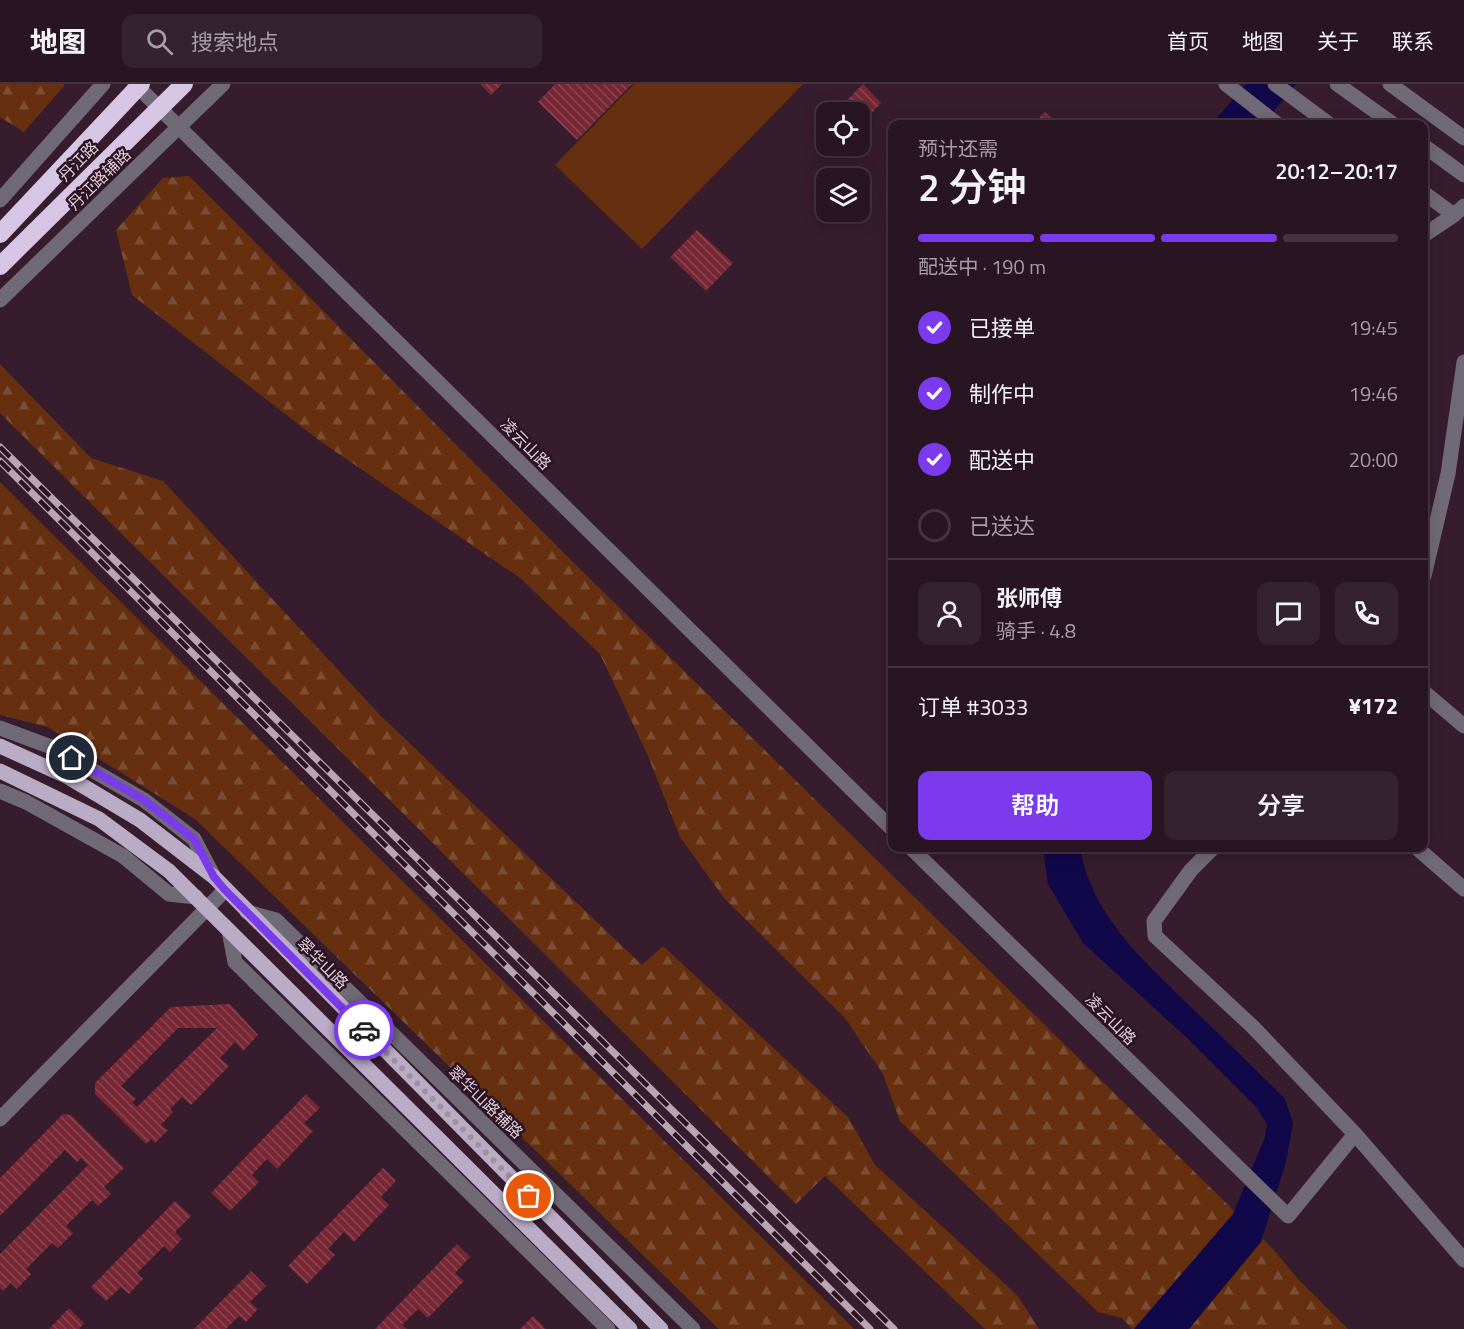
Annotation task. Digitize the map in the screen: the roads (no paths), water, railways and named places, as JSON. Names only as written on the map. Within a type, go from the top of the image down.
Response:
[{"type":"highway","name":"丹江路","points":[[0,266],[184,84]]},
{"type":"highway","name":"丹江路","points":[[0,234],[138,85]]},
{"type":"main road","name":"翠华山路","points":[[0,746],[68,777],[140,820],[214,877],[661,1329]]},
{"type":"main road","points":[[0,771],[99,819],[168,871],[630,1329]]},
{"type":"street","points":[[0,200],[103,84]]},
{"type":"street","name":"丹江路辅路","points":[[0,300],[223,84]]},
{"type":"street","points":[[1275,84],[1323,120]]},
{"type":"street","points":[[1337,84],[1387,120]]},
{"type":"street","points":[[1390,84],[1464,138]]},
{"type":"street","name":"凌云山路","points":[[138,85],[178,127],[888,825]]},
{"type":"street","points":[[1228,86],[1271,120]]},
{"type":"street","points":[[1428,149],[1464,175]]},
{"type":"street","points":[[1428,195],[1459,210],[1428,232]]},
{"type":"street","points":[[1428,559],[1448,474],[1464,362]]},
{"type":"street","points":[[1428,695],[1464,726]]},
{"type":"street","points":[[0,728],[54,748],[144,800],[194,839],[214,877]]},
{"type":"street","points":[[0,791],[26,802],[123,856],[169,894],[196,897]]},
{"type":"street","name":"凌云山路","points":[[915,852],[1286,1214],[1354,1134]]},
{"type":"street","points":[[1209,852],[1191,870],[1154,921],[1155,936],[1253,1027],[1354,1134],[1464,1260]]},
{"type":"street","points":[[1422,852],[1464,889]]},
{"type":"street","points":[[0,1119],[208,910],[225,890]]},
{"type":"street","name":"翠华山路辅路","points":[[247,912],[276,920],[693,1329]]},
{"type":"street","points":[[229,931],[235,962],[609,1329]]},
{"type":"railway","points":[[0,447],[894,1329]]},
{"type":"railway","points":[[0,461],[870,1329]]}]
